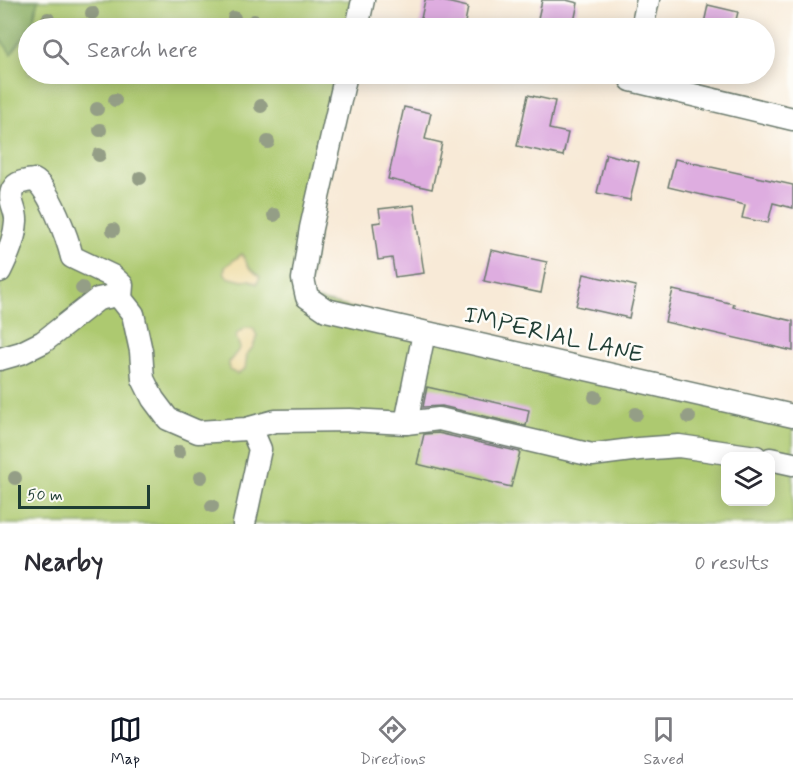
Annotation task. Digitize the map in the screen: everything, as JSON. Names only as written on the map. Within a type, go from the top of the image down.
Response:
[{"type":"street","points":[[359,18],[363,0]]},
{"type":"street","points":[[644,18],[648,0]]},
{"type":"street","name":"IMPERIAL LANE","points":[[344,84],[311,228],[303,279],[307,297],[326,310],[793,416]]},
{"type":"street","points":[[659,84],[793,119]]},
{"type":"street","points":[[0,271],[14,236],[17,218],[7,182],[16,184],[34,180],[41,183],[69,244],[72,257],[122,285],[121,298]]},
{"type":"street","points":[[0,359],[21,353],[43,342],[98,299],[118,295],[133,314],[141,351],[143,379],[153,399],[168,419],[198,432],[251,428],[274,421],[351,420],[406,423],[439,419],[592,455],[679,446],[725,452]]},
{"type":"street","points":[[406,423],[424,333]]},
{"type":"street","points":[[244,524],[260,449],[251,428]]},
{"type":"street","points":[[775,460],[793,464]]},
{"type":"green space","points":[[0,0],[363,0],[359,18],[18,18],[18,84],[344,84],[307,297],[793,416],[793,524],[0,524]]},
{"type":"green space","points":[[0,0],[38,0],[34,18],[18,18],[18,45],[11,54],[0,38]]},
{"type":"sand","points":[[242,254],[249,267],[260,277],[257,284],[250,280],[242,281],[227,277],[224,272],[225,267]]},
{"type":"sand","points":[[245,328],[253,328],[257,336],[253,347],[247,354],[245,369],[237,374],[229,370],[229,362],[240,348],[236,337],[238,332]]},
{"type":"building","points":[[425,0],[438,0],[468,7],[466,18],[421,18]]},
{"type":"building","points":[[542,0],[566,0],[578,3],[575,18],[538,18]]},
{"type":"building","points":[[708,5],[738,12],[736,18],[705,18]]},
{"type":"building","points":[[528,95],[555,101],[549,129],[568,133],[563,156],[517,146]]},
{"type":"building","points":[[404,107],[431,113],[425,139],[442,143],[432,189],[388,179]]},
{"type":"building","points":[[606,154],[639,162],[630,200],[597,193]]},
{"type":"building","points":[[675,159],[793,185],[793,208],[773,203],[768,223],[742,218],[745,205],[668,187]]},
{"type":"building","points":[[414,205],[424,273],[395,277],[392,258],[378,260],[373,223],[381,222],[379,209]]},
{"type":"building","points":[[491,250],[547,262],[541,293],[484,281]]},
{"type":"building","points":[[584,274],[636,286],[629,318],[576,306]]},
{"type":"building","points":[[673,290],[793,321],[793,351],[665,322]]},
{"type":"building","points":[[427,387],[529,410],[526,426],[442,406],[423,407]]},
{"type":"building","points":[[438,433],[520,452],[511,487],[417,464],[424,434]]}]
